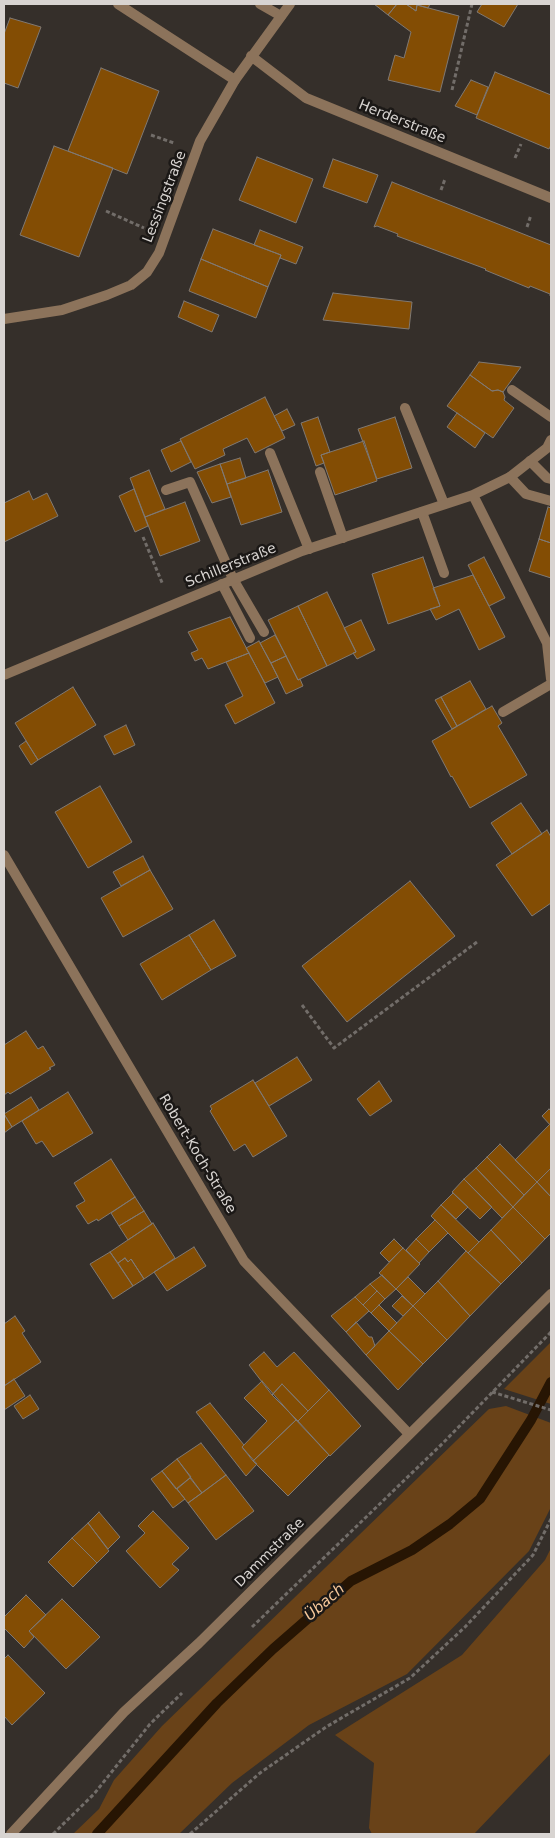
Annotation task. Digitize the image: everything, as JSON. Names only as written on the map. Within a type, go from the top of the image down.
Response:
[{"type":"street","points":[[118,4],[235,80]]},
{"type":"street","points":[[260,4],[281,16]]},
{"type":"street","name":"Lessingstraße","points":[[4,319],[62,310],[132,285],[147,272],[159,253],[200,141],[235,80],[290,4]]},
{"type":"street","name":"Herderstraße","points":[[251,56],[306,98],[551,198]]},
{"type":"street","points":[[512,390],[551,416]]},
{"type":"street","points":[[405,408],[444,504]]},
{"type":"street","name":"Schillerstraße","points":[[4,675],[309,549],[473,495],[510,478],[547,448],[551,440]]},
{"type":"street","points":[[270,453],[309,549]]},
{"type":"street","points":[[530,461],[551,479]]},
{"type":"street","points":[[320,472],[343,538]]},
{"type":"street","points":[[510,478],[526,494],[551,501]]},
{"type":"street","points":[[166,490],[190,482],[233,580],[264,632]]},
{"type":"street","points":[[473,495],[547,632],[551,679]]},
{"type":"street","points":[[422,512],[444,573]]},
{"type":"street","points":[[222,584],[250,638]]},
{"type":"street","points":[[503,712],[551,684]]},
{"type":"street","name":"Robert-Koch-Straße","points":[[4,855],[244,1261],[409,1434]]},
{"type":"street","name":"Dammstraße","points":[[11,1834],[124,1712],[199,1643],[551,1294]]},
{"type":"path","points":[[452,90],[472,4]]},
{"type":"path","points":[[106,211],[165,236]]},
{"type":"path","points":[[143,536],[171,605]]},
{"type":"path","points":[[302,1005],[334,1048],[476,942]]},
{"type":"path","points":[[249,1630],[443,1443],[551,1332]]},
{"type":"path","points":[[492,1392],[551,1410]]},
{"type":"path","points":[[190,1834],[260,1773],[326,1727],[410,1678],[465,1627],[533,1555],[551,1519]]},
{"type":"path","points":[[53,1834],[94,1794],[150,1724],[186,1690]]},
{"type":"shaded area","points":[[551,1342],[551,1404],[504,1389]]},
{"type":"shaded area","points":[[506,1406],[551,1423],[551,1507],[529,1551],[407,1674],[309,1725],[232,1783],[179,1834],[73,1834],[99,1809],[114,1780],[162,1726],[489,1409]]},
{"type":"shaded area","points":[[551,1548],[551,1753],[474,1834],[372,1834],[369,1828],[374,1763],[335,1735],[462,1655],[545,1560]]},
{"type":"building","points":[[374,4],[397,4],[388,15]]},
{"type":"building","points":[[397,4],[406,4],[416,11],[417,5],[459,16],[440,92],[388,80],[395,55],[404,58],[411,32],[388,15]]},
{"type":"building","points":[[406,4],[430,4],[428,8],[417,5],[416,11]]},
{"type":"building","points":[[482,4],[518,4],[504,27],[477,12]]},
{"type":"building","points":[[10,18],[41,27],[18,88],[4,83],[4,34]]},
{"type":"building","points":[[101,68],[159,91],[127,174],[68,151]]},
{"type":"building","points":[[495,72],[551,95],[551,145],[549,149],[476,118]]},
{"type":"building","points":[[471,80],[488,87],[477,115],[455,106]]},
{"type":"building","points":[[54,146],[113,168],[79,257],[20,235]]},
{"type":"building","points":[[257,157],[313,179],[296,223],[239,200]]},
{"type":"building","points":[[333,159],[378,175],[367,203],[323,187]]},
{"type":"building","points":[[392,182],[551,245],[551,296],[530,286],[529,288],[486,269],[397,236],[398,234],[377,226],[374,227]]},
{"type":"building","points":[[213,229],[281,255],[268,287],[201,259]]},
{"type":"building","points":[[260,230],[303,247],[296,264],[280,258],[281,255],[254,245]]},
{"type":"building","points":[[201,259],[268,287],[256,318],[189,291]]},
{"type":"building","points":[[333,293],[412,302],[409,329],[323,320]]},
{"type":"building","points":[[184,301],[219,315],[212,332],[178,317]]},
{"type":"building","points":[[479,362],[521,367],[503,392],[498,390],[492,391],[470,375]]},
{"type":"building","points":[[470,375],[492,391],[498,390],[503,392],[504,400],[514,408],[493,438],[447,406]]},
{"type":"building","points":[[265,397],[285,438],[255,453],[247,438],[223,449],[225,455],[195,469],[180,439]]},
{"type":"building","points":[[287,409],[295,425],[282,431],[274,416]]},
{"type":"building","points":[[457,413],[485,433],[475,448],[447,427]]},
{"type":"building","points":[[318,417],[330,452],[321,455],[324,463],[316,466],[301,423]]},
{"type":"building","points":[[395,417],[412,468],[377,479],[358,429]]},
{"type":"building","points":[[181,441],[191,462],[171,472],[161,450]]},
{"type":"building","points":[[364,441],[377,481],[335,495],[321,455]]},
{"type":"building","points":[[240,458],[246,478],[227,484],[220,464]]},
{"type":"building","points":[[220,464],[231,497],[212,503],[197,472]]},
{"type":"building","points":[[149,470],[165,509],[145,517],[130,478]]},
{"type":"building","points":[[268,470],[282,512],[241,525],[227,484]]},
{"type":"building","points":[[134,489],[148,526],[135,532],[119,496]]},
{"type":"building","points":[[29,491],[33,500],[47,493],[58,516],[4,542],[4,503]]},
{"type":"building","points":[[185,502],[200,541],[160,556],[145,517]]},
{"type":"building","points":[[548,507],[551,508],[551,543],[539,539]]},
{"type":"building","points":[[539,539],[551,543],[551,578],[529,571]]},
{"type":"building","points":[[423,557],[440,606],[388,624],[372,574]]},
{"type":"building","points":[[484,557],[505,598],[489,606],[468,565]]},
{"type":"building","points":[[473,575],[505,637],[479,650],[459,609],[436,620],[430,609],[440,606],[433,588]]},
{"type":"building","points":[[327,592],[356,652],[327,666],[298,606]]},
{"type":"building","points":[[298,606],[327,666],[298,680],[268,620]]},
{"type":"building","points":[[230,617],[249,653],[208,669],[202,658],[195,661],[191,653],[198,650],[188,632]]},
{"type":"building","points":[[361,620],[375,650],[357,659],[353,653],[356,652],[344,628]]},
{"type":"building","points":[[275,635],[286,656],[271,663],[260,643]]},
{"type":"building","points":[[259,641],[278,677],[265,683],[246,648]]},
{"type":"building","points":[[249,653],[275,703],[235,724],[225,705],[243,696],[226,662]]},
{"type":"building","points":[[286,656],[303,686],[286,694],[271,663]]},
{"type":"building","points":[[470,681],[486,709],[457,726],[441,697]]},
{"type":"building","points":[[73,687],[96,725],[38,760],[15,723]]},
{"type":"building","points":[[441,697],[457,726],[452,729],[435,700]]},
{"type":"building","points":[[492,706],[502,723],[498,726],[527,775],[470,808],[432,741]]},
{"type":"building","points":[[126,725],[135,745],[114,755],[104,736]]},
{"type":"building","points":[[26,741],[38,760],[31,765],[19,746]]},
{"type":"building","points":[[100,786],[132,842],[88,868],[55,812]]},
{"type":"building","points":[[521,803],[542,834],[512,854],[491,823]]},
{"type":"building","points":[[547,830],[551,837],[551,903],[532,916],[496,865]]},
{"type":"building","points":[[143,856],[150,870],[121,886],[113,872]]},
{"type":"building","points":[[150,870],[173,909],[123,937],[101,898]]},
{"type":"building","points":[[410,881],[455,936],[347,1022],[302,966]]},
{"type":"building","points":[[214,920],[236,956],[211,970],[189,935]]},
{"type":"building","points":[[189,935],[211,970],[162,1000],[140,964]]},
{"type":"building","points":[[26,1031],[38,1049],[43,1046],[55,1065],[10,1094],[8,1092],[4,1095],[4,1045]]},
{"type":"building","points":[[297,1057],[312,1080],[269,1106],[255,1083]]},
{"type":"building","points":[[253,1080],[287,1136],[253,1157],[245,1144],[234,1151],[210,1111],[212,1109],[210,1106]]},
{"type":"building","points":[[379,1081],[392,1101],[370,1116],[357,1099]]},
{"type":"building","points":[[68,1092],[93,1133],[53,1157],[42,1141],[36,1144],[22,1121]]},
{"type":"building","points":[[31,1097],[39,1110],[12,1127],[4,1114]]},
{"type":"building","points":[[549,1109],[551,1111],[551,1126],[542,1116]]},
{"type":"building","points":[[4,1114],[12,1127],[4,1133]]},
{"type":"building","points":[[550,1124],[551,1168],[537,1182],[515,1160]]},
{"type":"building","points":[[500,1144],[537,1182],[524,1195],[487,1157]]},
{"type":"building","points":[[487,1157],[524,1195],[513,1207],[476,1168]]},
{"type":"building","points":[[111,1159],[135,1197],[98,1221],[97,1219],[88,1224],[76,1206],[85,1201],[74,1183]]},
{"type":"building","points":[[476,1168],[513,1207],[502,1218],[464,1179]]},
{"type":"building","points":[[551,1168],[551,1197],[537,1182]]},
{"type":"building","points":[[464,1179],[492,1207],[480,1219],[452,1192]]},
{"type":"building","points":[[537,1182],[551,1197],[551,1233],[545,1239],[513,1207]]},
{"type":"building","points":[[453,1193],[468,1207],[456,1219],[441,1205]]},
{"type":"building","points":[[135,1197],[144,1211],[119,1226],[111,1213]]},
{"type":"building","points":[[441,1205],[479,1242],[468,1253],[431,1216]]},
{"type":"building","points":[[513,1207],[545,1239],[522,1263],[491,1230]]},
{"type":"building","points":[[144,1211],[152,1224],[128,1240],[119,1226]]},
{"type":"building","points":[[435,1220],[448,1233],[429,1252],[416,1239]]},
{"type":"building","points":[[153,1223],[175,1258],[144,1279],[131,1259],[128,1262],[125,1258],[118,1263],[110,1252]]},
{"type":"building","points":[[491,1230],[522,1263],[501,1284],[468,1253]]},
{"type":"building","points":[[394,1239],[403,1248],[389,1262],[380,1253]]},
{"type":"building","points":[[416,1239],[429,1252],[419,1263],[406,1250]]},
{"type":"building","points":[[194,1247],[206,1266],[167,1291],[154,1272]]},
{"type":"building","points":[[403,1248],[420,1264],[396,1289],[379,1273]]},
{"type":"building","points":[[466,1251],[501,1284],[470,1316],[438,1281]]},
{"type":"building","points":[[110,1252],[133,1286],[113,1299],[90,1264]]},
{"type":"building","points":[[125,1258],[128,1262],[131,1259],[144,1279],[133,1286],[118,1263]]},
{"type":"building","points":[[382,1275],[396,1289],[385,1299],[370,1284]]},
{"type":"building","points":[[408,1277],[425,1294],[413,1306],[396,1289]]},
{"type":"building","points":[[438,1281],[470,1316],[447,1340],[413,1306]]},
{"type":"building","points":[[370,1284],[377,1291],[363,1305],[355,1297]]},
{"type":"building","points":[[377,1291],[385,1299],[371,1313],[363,1305]]},
{"type":"building","points":[[402,1296],[413,1306],[403,1316],[392,1306]]},
{"type":"building","points":[[355,1297],[369,1311],[346,1332],[331,1316]]},
{"type":"building","points":[[379,1305],[397,1323],[389,1331],[371,1313]]},
{"type":"building","points":[[413,1306],[447,1340],[423,1364],[389,1331]]},
{"type":"building","points":[[15,1316],[25,1331],[22,1333],[41,1362],[4,1386],[4,1324]]},
{"type":"building","points":[[356,1322],[369,1337],[372,1337],[375,1346],[366,1355],[346,1332]]},
{"type":"building","points":[[389,1331],[423,1364],[398,1390],[366,1355]]},
{"type":"building","points":[[264,1352],[277,1367],[294,1352],[329,1390],[308,1411],[282,1384],[272,1395],[249,1365]]},
{"type":"building","points":[[14,1379],[25,1396],[4,1410],[4,1386]]},
{"type":"building","points":[[262,1381],[296,1420],[253,1461],[242,1447],[267,1421],[244,1398]]},
{"type":"building","points":[[282,1384],[308,1411],[298,1421],[272,1395]]},
{"type":"building","points":[[329,1390],[361,1426],[330,1456],[298,1421]]},
{"type":"building","points":[[30,1395],[39,1409],[23,1419],[14,1406]]},
{"type":"building","points":[[210,1403],[244,1445],[242,1447],[257,1464],[246,1476],[196,1412]]},
{"type":"building","points":[[296,1420],[329,1455],[288,1496],[253,1461]]},
{"type":"building","points":[[201,1443],[226,1475],[202,1493],[177,1459]]},
{"type":"building","points":[[177,1459],[191,1477],[176,1489],[162,1471]]},
{"type":"building","points":[[162,1471],[185,1499],[173,1508],[151,1479]]},
{"type":"building","points":[[226,1475],[254,1511],[216,1540],[188,1503]]},
{"type":"building","points":[[190,1478],[202,1493],[188,1503],[177,1489]]},
{"type":"building","points":[[153,1511],[189,1548],[172,1564],[179,1570],[160,1588],[126,1551],[145,1533],[138,1526]]},
{"type":"building","points":[[99,1512],[120,1537],[108,1549],[88,1523]]},
{"type":"building","points":[[88,1523],[109,1551],[97,1563],[72,1538]]},
{"type":"building","points":[[72,1538],[97,1563],[73,1587],[48,1562]]},
{"type":"building","points":[[26,1595],[46,1615],[29,1631],[34,1637],[24,1648],[4,1628],[4,1617]]},
{"type":"building","points":[[62,1599],[100,1637],[66,1669],[29,1631]]},
{"type":"building","points":[[8,1655],[45,1693],[12,1725],[4,1716],[4,1659]]},
{"type":"waterway","name":"Übach","points":[[97,1834],[217,1703],[273,1649],[351,1581],[412,1550],[450,1524],[480,1499],[531,1420],[551,1382]]}]
